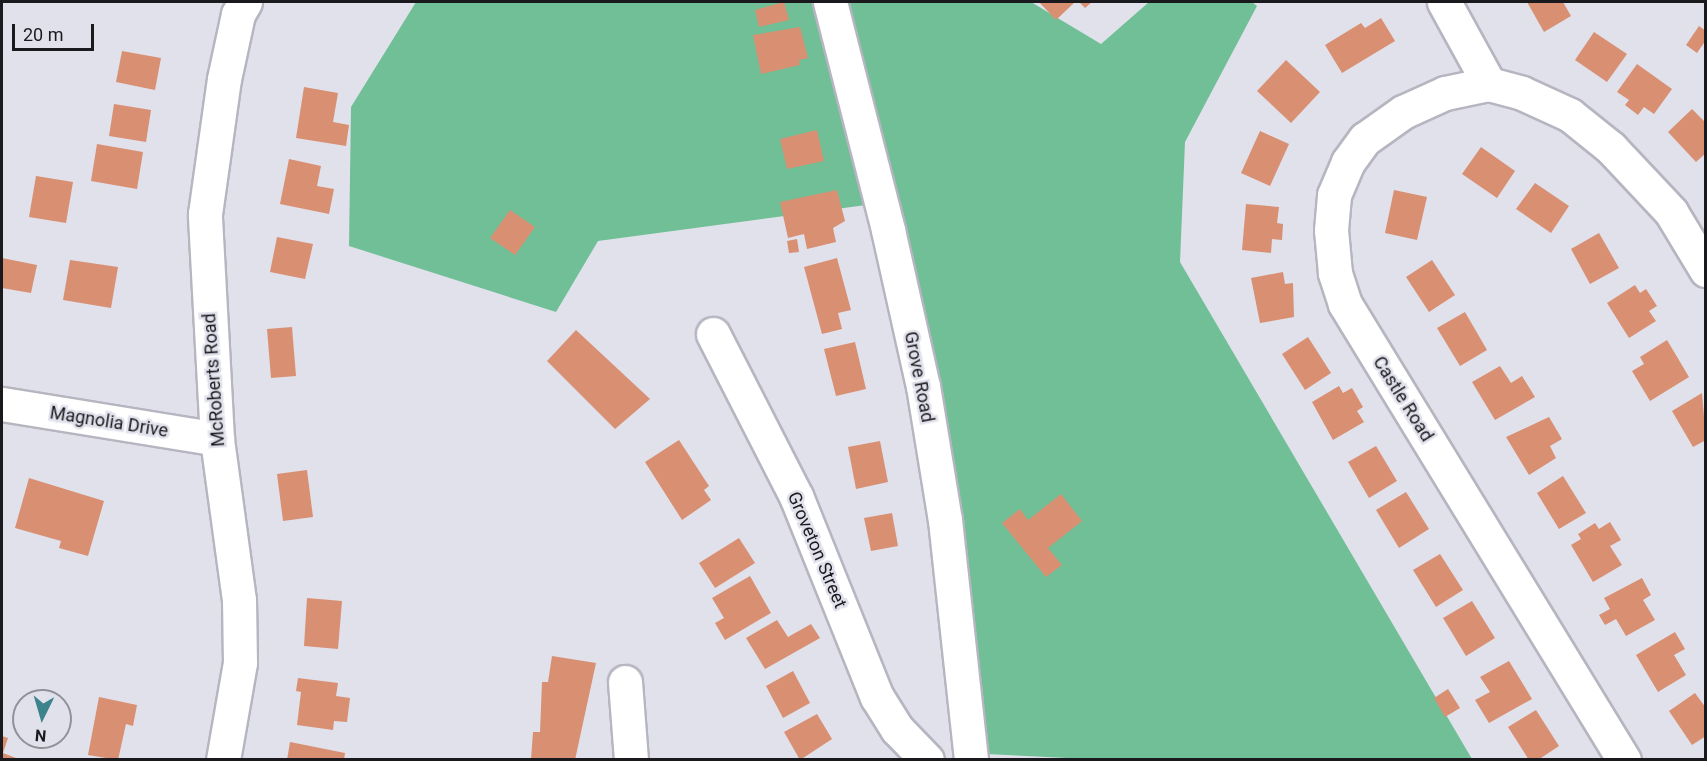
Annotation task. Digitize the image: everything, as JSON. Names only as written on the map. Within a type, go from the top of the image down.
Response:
[{"type":"street","name":"McRoberts Road","points":[[223,759],[240,663],[239,600],[217,439],[205,213],[224,79],[238,14],[245,2]]},
{"type":"street","name":"Grove Road","points":[[830,2],[888,230],[922,387],[945,520],[971,759]]},
{"type":"street","points":[[1444,2],[1489,84]]},
{"type":"street","name":"Castle Road","points":[[1624,759],[1345,304],[1335,273],[1330,230],[1334,195],[1348,162],[1365,139],[1403,112],[1445,93],[1489,84],[1522,93],[1570,115],[1611,148],[1671,212],[1706,270]]},
{"type":"street","name":"Groveton Street","points":[[713,334],[796,496],[877,697],[897,729],[927,759]]},
{"type":"street","name":"Magnolia Drive","points":[[2,404],[217,439]]},
{"type":"street","points":[[625,682],[631,759]]},
{"type":"green space","points":[[416,2],[1031,2],[1101,44],[1149,2],[1252,2],[1257,6],[1185,142],[1180,262],[1472,759],[1108,760],[986,754],[881,203],[598,241],[556,312],[349,246],[351,107]]},
{"type":"building","points":[[784,2],[789,20],[759,27],[755,10]]},
{"type":"building","points":[[1039,2],[1075,2],[1056,20]]},
{"type":"building","points":[[1079,2],[1092,2],[1085,8]]},
{"type":"building","points":[[1527,2],[1563,2],[1571,16],[1544,32]]},
{"type":"building","points":[[1381,18],[1395,41],[1342,73],[1325,45],[1361,23],[1365,28]]},
{"type":"building","points":[[1699,26],[1706,31],[1706,40],[1697,53],[1686,45]]},
{"type":"building","points":[[800,27],[808,58],[799,60],[800,65],[761,74],[753,35]]},
{"type":"building","points":[[1594,32],[1627,54],[1607,82],[1575,60]]},
{"type":"building","points":[[122,51],[161,58],[155,90],[116,82]]},
{"type":"building","points":[[1286,60],[1320,92],[1291,123],[1257,91]]},
{"type":"building","points":[[1637,64],[1672,89],[1654,114],[1644,107],[1638,115],[1625,105],[1629,100],[1617,92]]},
{"type":"building","points":[[304,87],[338,93],[333,122],[349,125],[346,146],[296,138]]},
{"type":"building","points":[[114,104],[151,110],[146,142],[109,136]]},
{"type":"building","points":[[1692,109],[1706,123],[1706,153],[1696,162],[1668,132]]},
{"type":"building","points":[[817,130],[824,161],[787,169],[780,139]]},
{"type":"building","points":[[1260,131],[1289,144],[1270,186],[1241,173]]},
{"type":"building","points":[[97,144],[143,152],[137,189],[91,181]]},
{"type":"building","points":[[1481,147],[1515,171],[1497,198],[1462,174]]},
{"type":"building","points":[[289,159],[321,166],[317,186],[334,189],[329,214],[280,204]]},
{"type":"building","points":[[36,176],[73,182],[66,223],[29,217]]},
{"type":"building","points":[[1535,183],[1569,206],[1551,233],[1516,209]]},
{"type":"building","points":[[837,190],[845,221],[833,228],[836,242],[807,249],[804,234],[788,238],[780,202]]},
{"type":"building","points":[[1394,190],[1427,197],[1417,240],[1385,233]]},
{"type":"building","points":[[1246,204],[1279,207],[1277,223],[1283,224],[1282,240],[1272,239],[1271,253],[1242,250]]},
{"type":"building","points":[[510,210],[535,227],[515,255],[490,238]]},
{"type":"building","points":[[1599,233],[1619,268],[1590,284],[1571,249]]},
{"type":"building","points":[[277,237],[313,244],[305,279],[270,272]]},
{"type":"building","points":[[797,239],[799,252],[789,253],[787,241]]},
{"type":"building","points":[[2,258],[37,265],[31,293],[2,288]]},
{"type":"building","points":[[837,258],[851,310],[838,313],[842,329],[822,334],[804,267]]},
{"type":"building","points":[[70,260],[118,267],[111,308],[63,300]]},
{"type":"building","points":[[1432,260],[1455,295],[1429,312],[1406,277]]},
{"type":"building","points":[[1283,272],[1285,284],[1293,283],[1294,317],[1260,323],[1251,278]]},
{"type":"building","points":[[1635,285],[1640,293],[1646,289],[1657,306],[1649,311],[1656,321],[1629,338],[1607,303]]},
{"type":"building","points":[[1465,312],[1487,350],[1460,366],[1437,328]]},
{"type":"building","points":[[292,327],[296,376],[271,378],[267,329]]},
{"type":"building","points":[[576,330],[650,399],[615,429],[547,361]]},
{"type":"building","points":[[1308,337],[1331,373],[1305,390],[1282,354]]},
{"type":"building","points":[[1667,340],[1689,377],[1650,401],[1632,371],[1644,364],[1640,357]]},
{"type":"building","points":[[855,342],[866,389],[836,396],[824,349]]},
{"type":"building","points":[[1500,366],[1511,383],[1522,376],[1535,397],[1495,420],[1472,382]]},
{"type":"building","points":[[1339,386],[1343,393],[1352,388],[1363,407],[1357,411],[1364,422],[1333,440],[1312,402]]},
{"type":"building","points":[[1702,393],[1706,440],[1693,447],[1672,411]]},
{"type":"building","points":[[1549,417],[1562,439],[1550,446],[1556,458],[1529,475],[1506,437]]},
{"type":"building","points":[[679,440],[709,486],[704,490],[711,500],[682,520],[645,462]]},
{"type":"building","points":[[880,441],[888,482],[856,489],[848,447]]},
{"type":"building","points":[[1376,446],[1397,481],[1369,498],[1348,462]]},
{"type":"building","points":[[307,470],[313,517],[283,521],[277,474]]},
{"type":"building","points":[[1563,476],[1586,513],[1559,529],[1537,493]]},
{"type":"building","points":[[29,478],[104,501],[88,556],[59,548],[61,541],[15,528]]},
{"type":"building","points":[[1406,492],[1429,529],[1399,548],[1376,510]]},
{"type":"building","points":[[1061,494],[1082,521],[1048,548],[1062,565],[1046,577],[1002,523],[1020,509],[1028,520]]},
{"type":"building","points":[[892,513],[898,546],[871,551],[864,518]]},
{"type":"building","points":[[1610,522],[1621,540],[1610,546],[1622,565],[1593,582],[1571,545],[1581,539],[1578,534],[1595,523],[1599,529]]},
{"type":"building","points":[[739,538],[755,563],[715,588],[699,563]]},
{"type":"building","points":[[1440,554],[1463,590],[1436,607],[1413,570]]},
{"type":"building","points":[[750,576],[771,613],[725,640],[715,623],[724,618],[712,598]]},
{"type":"building","points":[[1642,578],[1651,595],[1643,600],[1655,620],[1626,636],[1616,619],[1605,625],[1599,615],[1610,609],[1604,598]]},
{"type":"building","points":[[307,598],[342,601],[338,649],[304,646]]},
{"type":"building","points":[[1472,601],[1495,638],[1466,656],[1443,618]]},
{"type":"building","points":[[777,620],[788,637],[811,624],[820,638],[765,669],[746,638]]},
{"type":"building","points":[[1675,632],[1685,649],[1674,655],[1686,675],[1658,692],[1636,655]]},
{"type":"building","points":[[552,656],[596,663],[575,760],[531,759],[533,732],[540,732],[542,682],[548,682]]},
{"type":"building","points":[[1509,661],[1532,699],[1489,723],[1475,700],[1490,692],[1480,677]]},
{"type":"building","points":[[793,671],[810,703],[783,718],[766,686]]},
{"type":"building","points":[[298,678],[338,683],[336,696],[350,698],[347,722],[334,721],[333,730],[297,725],[301,692],[296,691]]},
{"type":"building","points":[[1448,689],[1460,708],[1445,717],[1434,698]]},
{"type":"building","points":[[1695,693],[1706,708],[1706,736],[1692,745],[1669,711]]},
{"type":"building","points":[[99,697],[137,705],[133,726],[126,724],[118,760],[88,755]]},
{"type":"building","points":[[1536,710],[1559,746],[1538,760],[1529,760],[1508,727]]},
{"type":"building","points":[[817,714],[832,739],[800,760],[784,732]]},
{"type":"building","points":[[2,736],[8,738],[3,753],[21,760],[2,760]]},
{"type":"building","points":[[290,742],[345,753],[344,760],[287,760]]}]
